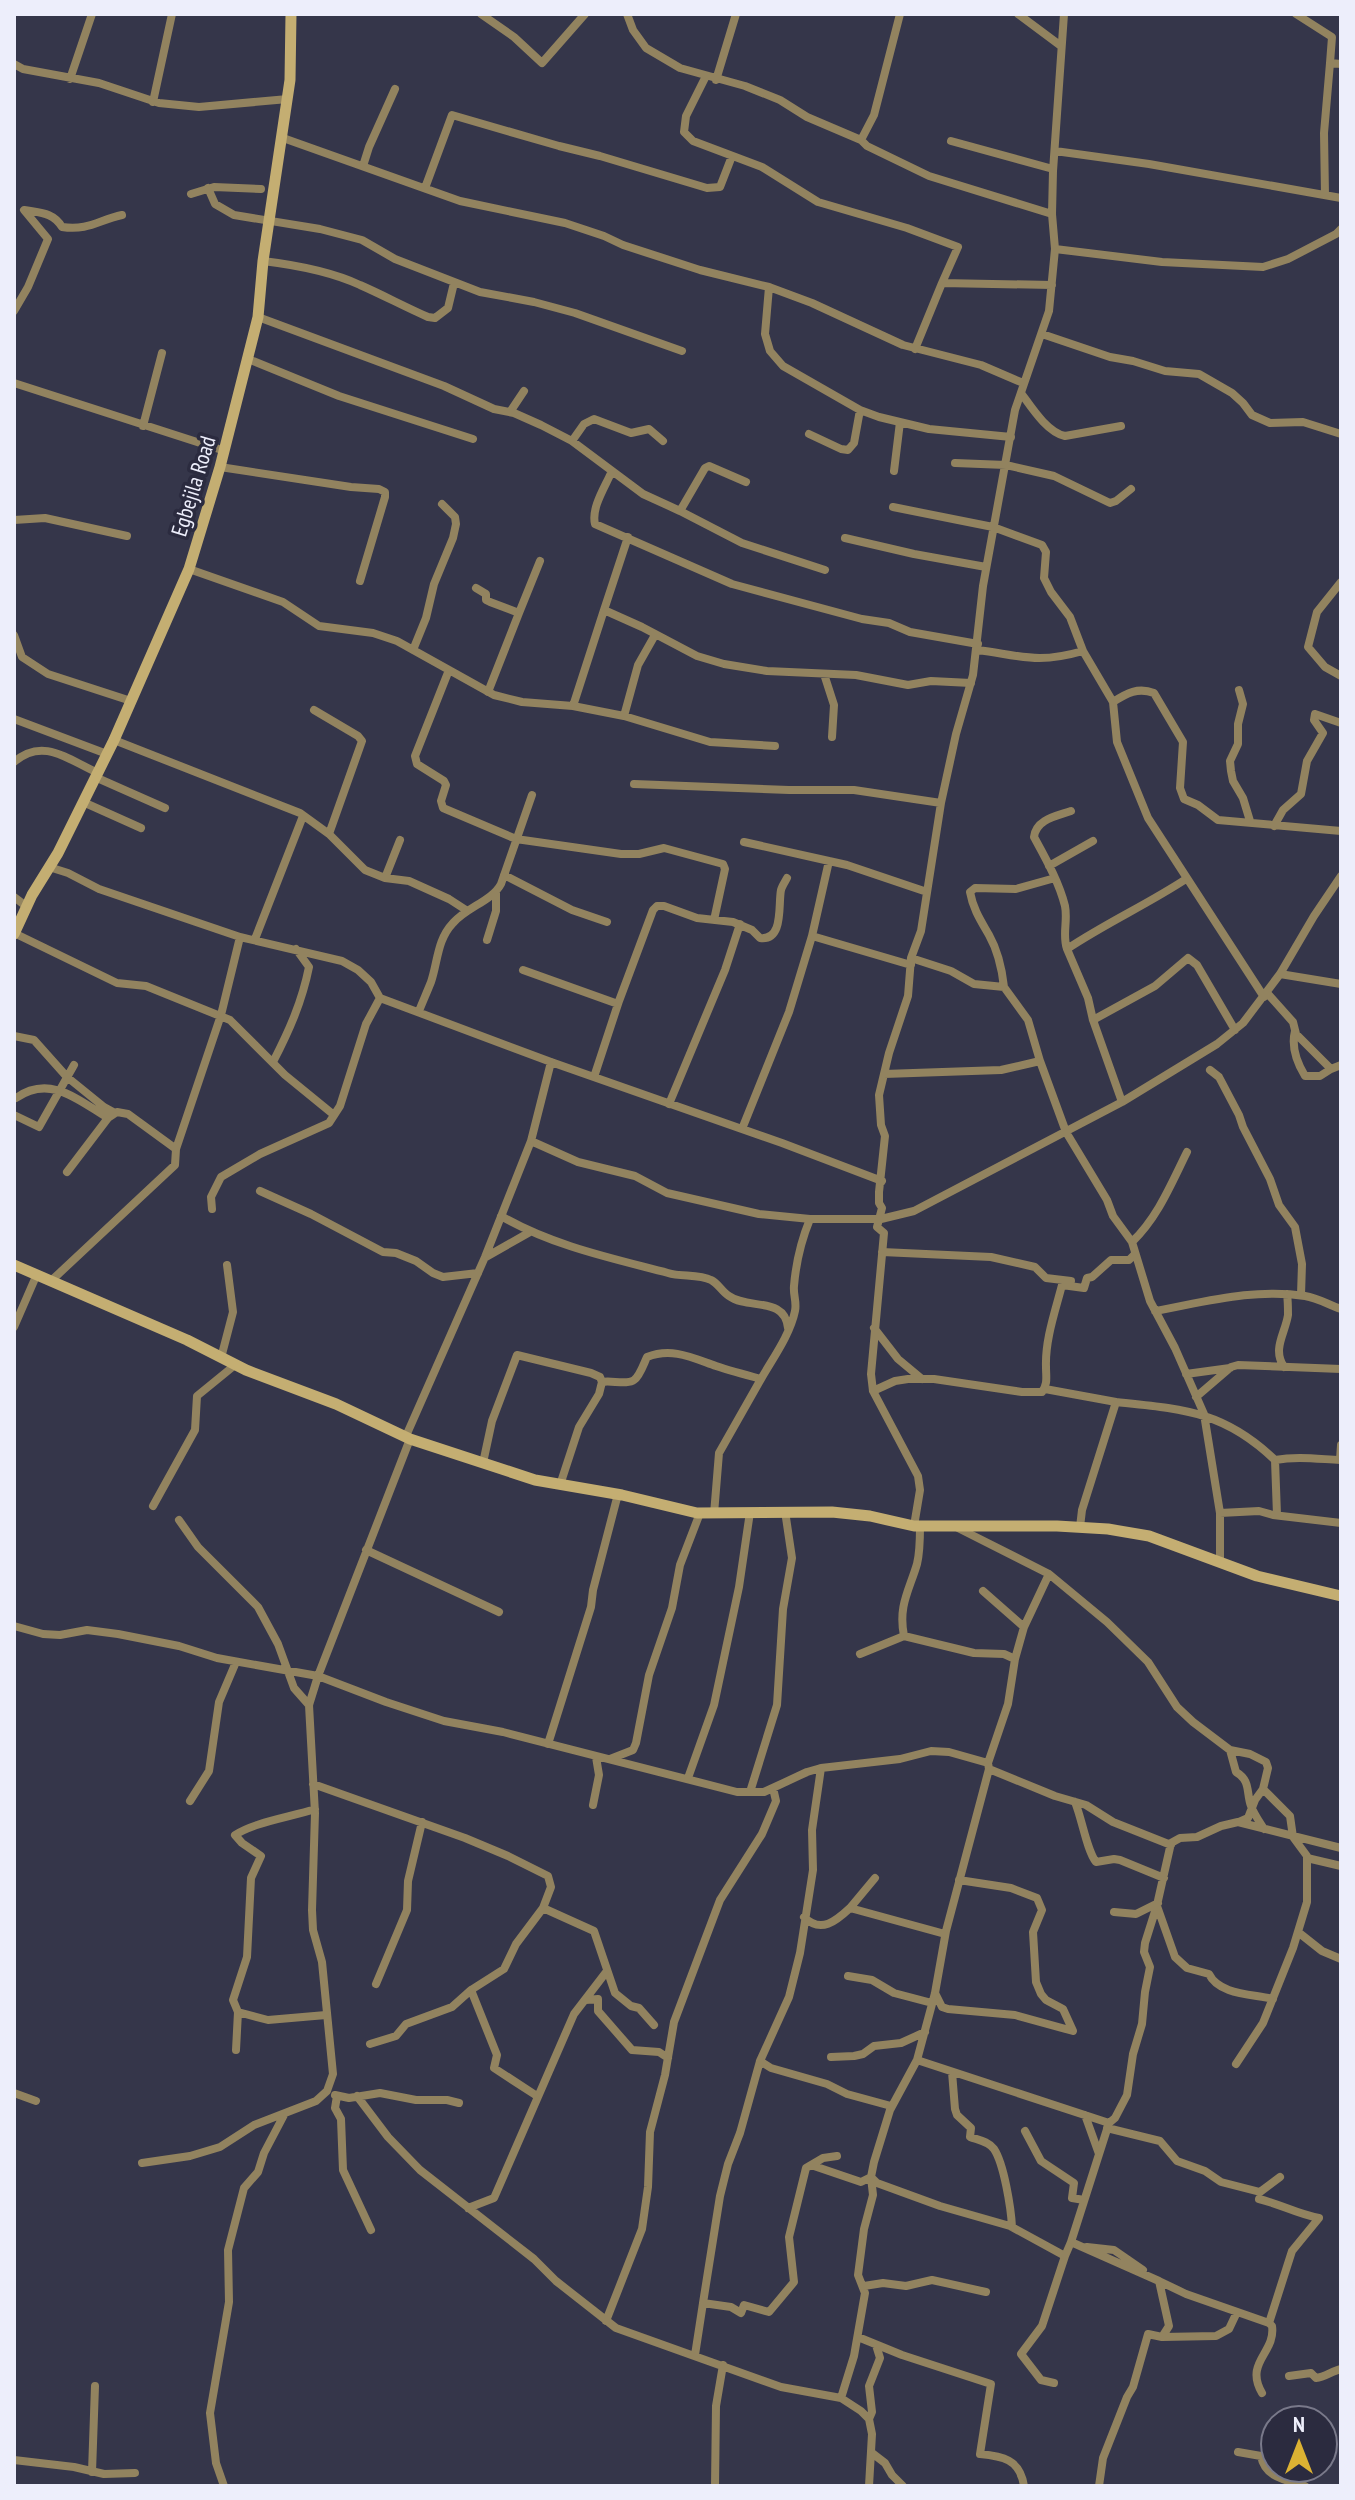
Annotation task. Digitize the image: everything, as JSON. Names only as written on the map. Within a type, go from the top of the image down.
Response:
[{"type":"street","points":[[70,79],[92,14]]},
{"type":"street","points":[[153,102],[172,14]]},
{"type":"street","name":"Egbejila Road","points":[[14,933],[114,740],[189,569],[225,451],[258,317],[263,261],[288,99],[291,14]]},
{"type":"street","points":[[481,14],[514,37],[542,63],[585,14]]},
{"type":"street","points":[[627,14],[633,30],[646,48],[680,68],[745,86],[780,100],[807,117],[861,140],[867,146],[929,176],[1052,214]]},
{"type":"street","points":[[716,80],[736,14]]},
{"type":"street","points":[[861,140],[874,115],[900,14]]},
{"type":"street","points":[[1018,14],[1061,46]]},
{"type":"street","points":[[904,1636],[902,1603],[916,1565],[920,1490],[918,1476],[873,1391],[874,1328],[884,1233],[877,1227],[881,1219],[880,1183],[885,1136],[879,1095],[895,1031],[908,996],[911,962],[921,931],[941,803],[971,683],[986,567],[1011,437],[1022,388],[1049,311],[1055,249],[1053,169],[1064,14]]},
{"type":"street","points":[[1296,14],[1332,37],[1324,133],[1325,195]]},
{"type":"street","points":[[1330,63],[1341,64]]},
{"type":"street","points":[[14,64],[23,69],[99,83],[153,102],[199,107],[288,99]]},
{"type":"street","points":[[706,76],[686,116],[684,132],[693,141],[762,167],[818,202],[907,228],[958,247],[915,349]]},
{"type":"street","points":[[363,166],[395,89]]},
{"type":"street","points":[[425,188],[452,115],[707,188],[720,187],[732,156]]},
{"type":"street","points":[[283,138],[460,201],[565,223],[649,254],[769,287],[915,349],[981,365],[1022,388],[1050,428],[1059,435],[1121,426]]},
{"type":"street","points":[[951,141],[1053,169]]},
{"type":"street","points":[[1055,151],[1149,164],[1341,198]]},
{"type":"street","points":[[208,188],[215,204],[239,217],[320,229],[362,240],[395,259],[454,283],[480,292],[575,313],[682,351]]},
{"type":"street","points":[[191,194],[208,188],[261,189]]},
{"type":"street","points":[[14,311],[28,287],[48,239],[24,210],[50,214],[62,227],[76,229],[122,215]]},
{"type":"street","points":[[1055,249],[1162,262],[1263,267],[1288,259],[1341,229]]},
{"type":"street","points":[[263,261],[292,264],[332,274],[435,318],[448,308],[454,283]]},
{"type":"street","points":[[942,283],[1052,285]]},
{"type":"street","points":[[769,287],[765,334],[770,351],[783,366],[860,410],[929,429],[1011,437]]},
{"type":"street","points":[[258,317],[444,386],[494,409],[510,412],[572,441],[643,494],[742,543],[825,570]]},
{"type":"street","points":[[1042,334],[1110,357],[1165,371],[1199,374],[1232,393],[1252,415],[1270,423],[1303,422],[1341,434]]},
{"type":"street","points":[[143,426],[162,353]]},
{"type":"street","points":[[248,359],[339,396],[473,439]]},
{"type":"street","points":[[14,383],[225,451]]},
{"type":"street","points":[[510,412],[524,391]]},
{"type":"street","points":[[809,434],[848,450],[854,443],[860,410]]},
{"type":"street","points":[[572,441],[584,424],[594,419],[631,433],[649,429],[663,441]]},
{"type":"street","points":[[894,471],[900,422]]},
{"type":"street","points":[[955,463],[1006,465],[1054,476],[1110,503],[1131,489]]},
{"type":"street","points":[[680,511],[709,466],[746,482]]},
{"type":"street","points":[[220,467],[385,492],[360,581]]},
{"type":"street","points":[[611,473],[593,519],[595,524],[732,584],[1011,657],[1049,659],[1083,651]]},
{"type":"street","points":[[413,650],[455,531],[455,517],[442,504]]},
{"type":"street","points":[[893,507],[993,527],[1042,545],[1046,552],[1044,578],[1070,617],[1083,651],[1113,702],[1117,742],[1148,818],[1266,995],[1293,1022],[1296,1057],[1305,1076],[1320,1076],[1341,1065]]},
{"type":"street","points":[[14,520],[45,518],[127,536]]},
{"type":"street","points":[[573,706],[628,537]]},
{"type":"street","points":[[845,538],[986,567]]},
{"type":"street","points":[[488,692],[540,561]]},
{"type":"street","points":[[189,569],[283,602],[319,626],[373,633],[397,641],[488,692],[510,700],[573,706],[624,716],[710,742],[775,746]]},
{"type":"street","points":[[1341,582],[1317,612],[1308,647],[1325,667],[1341,676]]},
{"type":"street","points":[[476,588],[486,594],[486,600],[519,613]]},
{"type":"street","points":[[604,610],[697,656],[724,664],[758,670],[856,675],[908,685],[931,681],[971,683]]},
{"type":"street","points":[[14,635],[22,657],[48,674],[131,701]]},
{"type":"street","points":[[624,716],[638,665],[655,635]]},
{"type":"street","points":[[449,670],[415,760],[444,781],[443,808],[516,839],[621,854],[639,854],[664,848],[723,864],[725,869],[714,920]]},
{"type":"street","points":[[824,674],[834,705],[832,737]]},
{"type":"street","points":[[1113,702],[1137,690],[1154,693],[1183,742],[1180,788],[1184,799],[1218,820],[1341,831]]},
{"type":"street","points":[[1239,690],[1243,704],[1238,724],[1238,744],[1230,761],[1233,781],[1243,798],[1250,821]]},
{"type":"street","points":[[314,710],[362,741],[329,834]]},
{"type":"street","points":[[1274,826],[1283,810],[1301,794],[1307,761],[1323,733],[1314,720],[1315,714],[1341,723]]},
{"type":"street","points":[[14,719],[107,754]]},
{"type":"street","points":[[114,740],[303,816],[329,834],[365,870],[385,878],[409,881],[466,910]]},
{"type":"street","points":[[14,762],[25,753],[45,749],[165,808]]},
{"type":"street","points":[[634,784],[762,790],[854,790],[941,803]]},
{"type":"street","points":[[487,940],[496,911],[496,893],[532,795]]},
{"type":"street","points":[[83,802],[141,828]]},
{"type":"street","points":[[1071,811],[1039,824],[1034,837],[1055,878],[1065,908],[1064,940],[1088,998],[1122,1102]]},
{"type":"street","points":[[255,939],[303,816]]},
{"type":"street","points":[[385,878],[400,840]]},
{"type":"street","points":[[1049,866],[1093,841]]},
{"type":"street","points":[[744,842],[829,861],[927,892]]},
{"type":"street","points":[[742,1129],[789,1012],[812,936],[829,861]]},
{"type":"street","points":[[49,867],[99,889],[240,937],[333,958],[351,965],[371,982],[380,998],[742,1129],[880,1183]]},
{"type":"street","points":[[504,875],[572,910],[607,922]]},
{"type":"street","points":[[531,1141],[578,1162],[635,1176],[667,1193],[759,1214],[810,1219],[881,1219],[914,1211],[1122,1102],[1235,1030],[1266,995],[1341,876]]},
{"type":"street","points":[[594,1077],[653,910],[664,906],[697,918],[740,924],[766,939],[771,936],[781,913],[781,891],[787,878]]},
{"type":"street","points":[[1055,878],[1029,887],[975,888],[970,892],[980,924],[1000,960],[1004,987],[1028,1020],[1066,1132],[1107,1200],[1113,1216],[1132,1242],[1155,1311],[1204,1414],[1220,1513],[1220,1563]]},
{"type":"street","points":[[1067,949],[1186,879]]},
{"type":"street","points":[[419,1011],[447,930],[466,910],[496,893]]},
{"type":"street","points":[[14,897],[26,906]]},
{"type":"street","points":[[669,1104],[725,970],[740,924]]},
{"type":"street","points":[[14,933],[117,983],[146,986],[230,1020],[334,1115]]},
{"type":"street","points":[[812,936],[951,971],[974,984],[1004,987]]},
{"type":"street","points":[[52,1280],[175,1165],[176,1149],[221,1015],[240,937]]},
{"type":"street","points":[[273,1062],[295,1020],[308,976],[309,967],[296,949]]},
{"type":"street","points":[[1093,1020],[1155,986],[1188,958],[1197,965],[1235,1030]]},
{"type":"street","points":[[523,970],[618,1004]]},
{"type":"street","points":[[1280,974],[1341,984]]},
{"type":"street","points":[[212,1209],[211,1197],[221,1177],[260,1154],[329,1123],[340,1106],[366,1024],[380,998]]},
{"type":"street","points":[[1295,1031],[1331,1069]]},
{"type":"street","points":[[14,1036],[34,1040],[67,1077],[112,1116]]},
{"type":"street","points":[[884,1074],[1001,1070],[1040,1061]]},
{"type":"street","points":[[142,2163],[190,2156],[220,2147],[254,2125],[316,2101],[327,2091],[333,2074],[322,1962],[313,1930],[315,1809],[309,1705],[408,1438],[531,1141],[551,1062]]},
{"type":"street","points":[[14,1115],[39,1127],[74,1065]]},
{"type":"street","points":[[1210,1070],[1219,1077],[1270,1179],[1279,1205],[1295,1227],[1302,1264],[1301,1295]]},
{"type":"street","points":[[16,1098],[28,1089],[56,1088],[112,1116]]},
{"type":"street","points":[[67,1172],[112,1116],[122,1112],[176,1149]]},
{"type":"street","points":[[1132,1242],[1144,1230],[1167,1195],[1187,1152]]},
{"type":"street","points":[[260,1191],[383,1252],[396,1253],[416,1261],[443,1277],[478,1273]]},
{"type":"street","points":[[501,1216],[559,1243],[674,1275],[710,1279],[730,1298],[780,1310],[786,1317],[788,1329]]},
{"type":"street","points":[[714,1514],[719,1453],[788,1329],[796,1302],[793,1291],[800,1244],[810,1219]]},
{"type":"street","points":[[485,1257],[530,1232]]},
{"type":"street","points":[[882,1252],[991,1257],[1035,1267],[1046,1278],[1084,1281],[1111,1260],[1129,1260],[1134,1255]]},
{"type":"street","points":[[14,1265],[235,1365],[336,1404],[408,1438],[535,1480],[618,1494],[700,1513],[785,1511],[856,1514],[917,1526],[1108,1529],[1149,1536],[1257,1576],[1341,1596]]},
{"type":"street","points":[[221,1358],[233,1312],[227,1265]]},
{"type":"street","points":[[14,1327],[37,1274]]},
{"type":"street","points":[[1045,1389],[1048,1338],[1062,1285],[1084,1288],[1084,1281]]},
{"type":"street","points":[[1155,1311],[1273,1292],[1301,1295],[1341,1309]]},
{"type":"street","points":[[1284,1367],[1279,1359],[1278,1343],[1288,1313],[1287,1294]]},
{"type":"street","points":[[874,1328],[898,1359],[922,1379]]},
{"type":"street","points":[[602,1382],[636,1380],[647,1357],[666,1352],[688,1355],[761,1379]]},
{"type":"street","points":[[483,1463],[492,1421],[517,1355],[591,1373],[600,1377],[602,1382],[599,1394],[579,1427],[560,1485]]},
{"type":"street","points":[[153,1506],[195,1430],[197,1396],[235,1365]]},
{"type":"street","points":[[1186,1374],[1238,1365],[1341,1369]]},
{"type":"street","points":[[1196,1397],[1231,1368]]},
{"type":"street","points":[[873,1391],[901,1379],[954,1381],[1037,1393],[1045,1389],[1204,1414],[1256,1442],[1275,1460],[1277,1515]]},
{"type":"street","points":[[1080,1527],[1082,1510],[1116,1402]]},
{"type":"street","points":[[1275,1460],[1294,1456],[1319,1461],[1340,1460],[1341,1445]]},
{"type":"street","points":[[548,1744],[591,1607],[618,1494]]},
{"type":"street","points":[[750,1792],[777,1705],[783,1609],[792,1558],[785,1511]]},
{"type":"street","points":[[1220,1513],[1259,1511],[1341,1523]]},
{"type":"street","points":[[688,1778],[714,1705],[739,1587],[750,1512]]},
{"type":"street","points":[[632,1764],[631,1751],[638,1739],[649,1675],[672,1608],[680,1565],[700,1513]]},
{"type":"street","points":[[179,1520],[198,1547],[258,1607],[278,1644],[294,1688],[309,1705]]},
{"type":"street","points":[[958,1527],[1049,1574],[1107,1622],[1148,1662],[1177,1707],[1193,1722],[1230,1750],[1250,1754],[1266,1762],[1268,1768],[1263,1789],[1248,1818],[1197,1837],[1175,1839],[1171,1845],[1145,1943],[1144,1952],[1150,1967],[1127,2095],[1108,2126],[1042,2326],[1021,2354],[1041,2380],[1054,2383]]},
{"type":"street","points":[[366,1550],[499,1612]]},
{"type":"street","points":[[841,2398],[858,2337],[865,2293],[858,2275],[864,2229],[873,2195],[871,2177],[891,2106],[917,2060],[945,1934],[1008,1704],[1015,1659],[1024,1627],[1049,1574]]},
{"type":"street","points":[[983,1591],[1024,1627]]},
{"type":"street","points":[[14,1626],[43,1634],[60,1635],[87,1630],[118,1634],[179,1646],[236,1662],[318,1676],[444,1721],[503,1732],[729,1790],[764,1792],[821,1768],[900,1759],[931,1751],[949,1752],[989,1766],[1055,1796],[1086,1805],[1113,1822],[1171,1845]]},
{"type":"street","points":[[860,1654],[904,1636],[974,1653],[1004,1654],[1015,1659]]},
{"type":"street","points":[[190,1801],[209,1771],[219,1702],[236,1662]]},
{"type":"street","points":[[1230,1750],[1236,1772],[1248,1784],[1252,1809],[1264,1829]]},
{"type":"street","points":[[599,1775],[611,1760],[631,1751]]},
{"type":"street","points":[[593,1805],[599,1775],[596,1757]]},
{"type":"street","points":[[695,2355],[723,2186],[760,2061],[789,1997],[800,1953],[813,1870],[812,1830],[821,1768]]},
{"type":"street","points":[[313,1784],[508,1856],[548,1876],[551,1887],[543,1908],[516,1944],[504,1969],[471,1990],[452,2007],[406,2024],[396,2036],[370,2044]]},
{"type":"street","points":[[606,2321],[642,2229],[648,2187],[649,2140],[674,2022],[720,1900],[762,1834],[776,1801],[773,1788]]},
{"type":"street","points":[[1236,2064],[1263,2023],[1307,1902],[1307,1858],[1293,1837],[1290,1816],[1263,1789]]},
{"type":"street","points":[[1075,1802],[1091,1855],[1096,1862],[1120,1860],[1164,1878]]},
{"type":"street","points":[[236,2050],[238,2012],[233,2000],[247,1957],[251,1878],[261,1856],[235,1835],[249,1826],[315,1809]]},
{"type":"street","points":[[376,1984],[407,1910],[408,1881],[422,1822]]},
{"type":"street","points":[[1238,1822],[1341,1848]]},
{"type":"street","points":[[1301,1847],[1322,1860]]},
{"type":"street","points":[[1307,1858],[1341,1866]]},
{"type":"street","points":[[804,1917],[810,1923],[833,1924],[875,1878]]},
{"type":"street","points":[[848,1976],[872,1980],[894,1993],[933,1998],[948,2009],[1015,2015],[1073,2031],[1063,2009],[1046,2000],[1036,1982],[1033,1932],[1042,1910],[1037,1898],[1011,1888],[959,1880]]},
{"type":"street","points":[[1114,1912],[1136,1914],[1157,1904]]},
{"type":"street","points":[[1157,1904],[1170,1947],[1180,1964],[1209,1974],[1223,1988],[1273,1999]]},
{"type":"street","points":[[543,1908],[594,1931],[615,1993],[631,2006],[639,2008],[654,2025]]},
{"type":"street","points":[[850,1908],[945,1934]]},
{"type":"street","points":[[1298,1932],[1322,1951],[1341,1959]]},
{"type":"street","points":[[468,2208],[494,2198],[574,2014],[607,1971]]},
{"type":"street","points":[[471,1990],[497,2055],[494,2068],[537,2096]]},
{"type":"street","points":[[586,2000],[615,1993]]},
{"type":"street","points":[[598,1999],[598,2011],[632,2050],[659,2052],[668,2058]]},
{"type":"street","points":[[238,2012],[268,2020],[326,2015]]},
{"type":"street","points":[[831,2057],[863,2054],[874,2046],[901,2043],[925,2032]]},
{"type":"street","points":[[917,2060],[1160,2141],[1177,2161],[1205,2171],[1221,2182],[1260,2192],[1280,2177]]},
{"type":"street","points":[[760,2061],[771,2068],[891,2106]]},
{"type":"street","points":[[952,2072],[957,2115],[971,2128],[970,2137],[987,2142],[995,2150],[1010,2201],[1012,2227]]},
{"type":"street","points":[[327,2091],[337,2096],[380,2093],[416,2100],[459,2103]]},
{"type":"street","points":[[14,2093],[36,2101]]},
{"type":"street","points":[[337,2096],[335,2108],[341,2119],[343,2170],[371,2230]]},
{"type":"street","points":[[357,2096],[388,2137],[420,2170],[616,2328],[781,2387],[841,2398],[861,2411],[869,2419],[872,2434],[869,2486]]},
{"type":"street","points":[[224,2486],[216,2463],[210,2413],[229,2302],[228,2250],[244,2188],[258,2172],[264,2153],[284,2115]]},
{"type":"street","points":[[1085,2115],[1099,2154]]},
{"type":"street","points":[[1025,2131],[1041,2161],[1074,2183],[1072,2198],[1084,2200]]},
{"type":"street","points":[[703,2303],[731,2307],[741,2313],[744,2305],[769,2312],[794,2282],[789,2237],[806,2168],[823,2158],[837,2156]]},
{"type":"street","points":[[811,2165],[861,2182],[871,2177]]},
{"type":"street","points":[[871,2177],[877,2183],[940,2206],[1012,2227],[1065,2256]]},
{"type":"street","points":[[1259,2199],[1319,2218],[1292,2251],[1269,2323],[1272,2337],[1255,2373],[1262,2393]]},
{"type":"street","points":[[1071,2242],[1186,2294],[1269,2323]]},
{"type":"street","points":[[864,2286],[883,2283],[906,2286],[932,2280],[986,2292]]},
{"type":"street","points":[[1159,2281],[1169,2320],[1162,2337]]},
{"type":"street","points":[[1099,2486],[1103,2458],[1127,2397],[1131,2394],[1148,2334],[1191,2337],[1222,2334],[1229,2329],[1237,2312]]},
{"type":"street","points":[[858,2337],[991,2384],[980,2454],[1007,2458],[1020,2473],[1024,2486]]},
{"type":"street","points":[[869,2419],[872,2412],[869,2386],[880,2358],[876,2345]]},
{"type":"street","points":[[715,2486],[716,2406],[723,2365]]},
{"type":"street","points":[[1289,2376],[1311,2373],[1316,2378],[1341,2369]]},
{"type":"street","points":[[92,2472],[95,2386]]},
{"type":"street","points":[[1238,2452],[1261,2456],[1268,2473],[1305,2486]]},
{"type":"street","points":[[872,2453],[885,2463],[903,2486]]},
{"type":"street","points":[[14,2460],[92,2472],[135,2473]]}]
